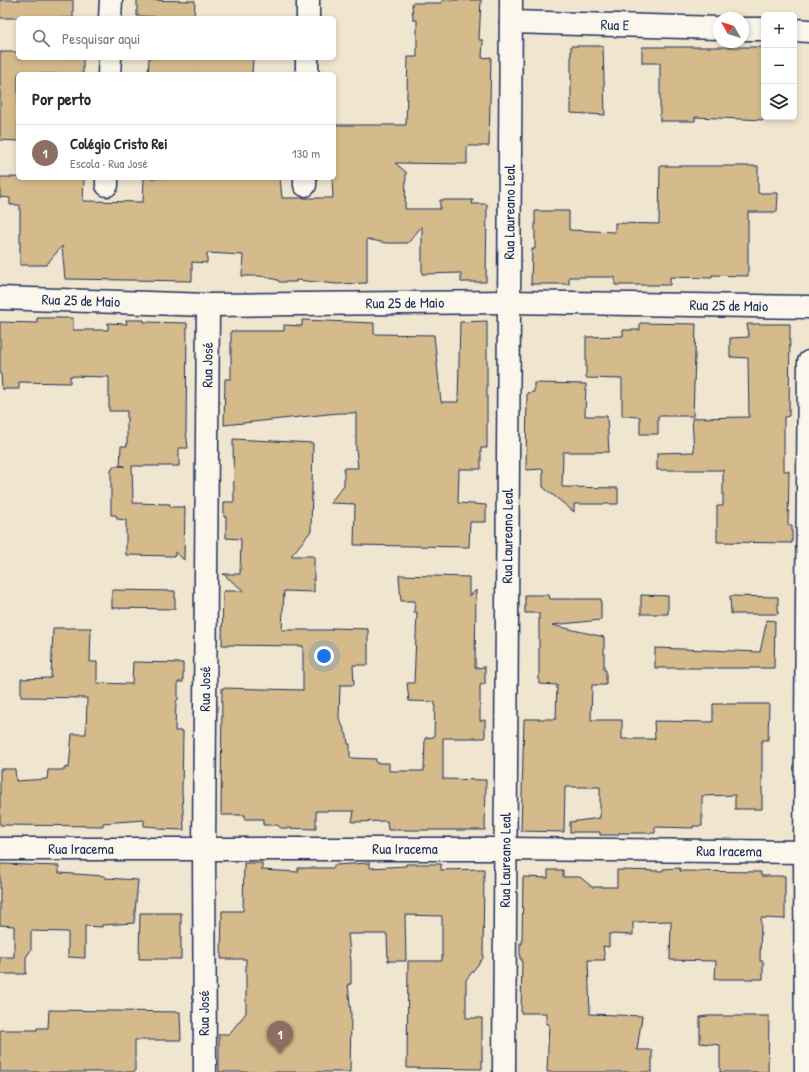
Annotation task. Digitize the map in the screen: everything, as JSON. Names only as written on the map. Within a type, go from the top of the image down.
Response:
[{"type":"street","points":[[110,16],[111,0]]},
{"type":"street","points":[[308,0],[308,16]]},
{"type":"street","name":"Rua Laureano Leal","points":[[504,1072],[511,0]]},
{"type":"street","name":"Rua E","points":[[511,22],[713,28]]},
{"type":"street","points":[[749,29],[761,29]]},
{"type":"street","points":[[797,30],[809,30]]},
{"type":"street","points":[[109,72],[110,60]]},
{"type":"street","points":[[307,60],[307,72]]},
{"type":"street","name":"Rua 25 de Maio","points":[[0,298],[208,305],[508,302],[809,307]]},
{"type":"street","name":"Rua José","points":[[205,1072],[204,849],[208,305]]},
{"type":"street","points":[[806,1072],[809,362]]},
{"type":"street","name":"Rua Iracema","points":[[0,849],[505,849],[807,852]]},
{"type":"building","points":[[0,0],[73,0],[73,16],[16,16],[16,18],[0,18]]},
{"type":"building","points":[[137,0],[195,1],[194,16],[137,16]]},
{"type":"building","points":[[442,0],[481,0],[479,40],[483,40],[482,58],[491,57],[489,146],[467,146],[467,164],[395,163],[406,172],[405,209],[440,209],[440,200],[473,200],[472,204],[487,204],[486,282],[461,282],[461,273],[422,274],[422,226],[408,243],[386,243],[367,239],[367,283],[337,284],[296,280],[296,282],[279,282],[278,280],[261,276],[242,276],[243,255],[207,253],[207,263],[192,262],[192,281],[65,279],[62,246],[46,265],[20,265],[20,205],[10,205],[10,198],[0,197],[0,177],[16,177],[16,180],[84,180],[83,201],[143,202],[144,180],[280,180],[282,198],[333,198],[332,180],[336,180],[336,125],[406,125],[408,57],[417,57],[417,20],[413,20],[412,3],[442,3]]},
{"type":"building","points":[[571,46],[603,46],[605,115],[571,113]]},
{"type":"building","points":[[642,47],[761,47],[761,120],[695,117],[695,121],[660,121],[660,63],[642,63]]},
{"type":"building","points":[[0,52],[16,52],[16,60],[83,60],[83,72],[16,72],[16,141],[0,140]]},
{"type":"building","points":[[149,60],[253,60],[252,72],[148,72]]},
{"type":"building","points":[[660,166],[758,166],[758,193],[778,193],[777,212],[748,212],[748,276],[712,275],[712,278],[670,277],[670,285],[615,285],[615,277],[569,277],[569,284],[531,284],[532,249],[535,249],[535,211],[569,211],[569,230],[615,232],[615,223],[659,224]]},
{"type":"building","points":[[37,318],[73,318],[73,330],[108,330],[108,323],[127,324],[126,320],[187,323],[186,431],[188,448],[179,448],[179,466],[132,466],[133,503],[170,504],[170,507],[185,507],[184,560],[175,552],[175,556],[126,555],[126,520],[117,519],[116,515],[111,515],[111,469],[113,469],[113,466],[120,466],[121,446],[127,446],[127,411],[109,411],[109,377],[70,376],[70,383],[19,382],[19,389],[2,389],[0,374],[0,322],[37,323]]},
{"type":"building","points":[[302,320],[374,323],[374,334],[434,335],[441,402],[458,402],[460,322],[487,321],[487,448],[481,448],[481,469],[459,469],[458,503],[486,505],[486,522],[470,522],[469,547],[354,545],[355,504],[330,503],[344,485],[344,468],[358,468],[356,449],[356,413],[338,413],[224,425],[225,379],[231,379],[231,331],[284,331],[284,325],[302,326]]},
{"type":"building","points":[[640,323],[696,324],[693,416],[658,416],[658,434],[640,434],[640,417],[622,416],[622,379],[586,378],[586,337],[623,336],[623,330],[640,330]]},
{"type":"building","points":[[747,324],[790,324],[789,416],[784,417],[784,471],[789,471],[788,525],[792,525],[792,543],[717,542],[717,506],[723,506],[723,470],[657,470],[657,453],[694,452],[692,418],[749,417],[748,358],[730,357],[730,338],[749,337]]},
{"type":"building","points":[[534,383],[586,384],[585,416],[607,416],[609,452],[563,452],[562,487],[618,488],[618,504],[574,504],[574,512],[543,487],[543,469],[526,470],[527,393],[534,392]]},
{"type":"building","points":[[233,439],[313,443],[311,531],[291,556],[314,556],[314,592],[284,591],[282,630],[332,630],[332,628],[368,629],[368,665],[353,665],[354,685],[340,685],[339,718],[347,736],[348,744],[350,744],[350,758],[376,759],[376,763],[389,763],[389,771],[424,771],[425,738],[434,737],[435,702],[409,701],[407,683],[414,683],[417,612],[414,612],[415,601],[401,601],[399,575],[469,577],[469,597],[476,590],[475,668],[485,667],[485,684],[480,685],[480,721],[485,720],[485,738],[443,738],[443,779],[486,780],[485,830],[388,830],[387,821],[352,822],[354,811],[316,811],[316,829],[281,828],[277,825],[263,825],[263,819],[245,819],[245,815],[221,815],[222,688],[303,690],[303,646],[222,645],[223,591],[244,591],[223,574],[240,574],[241,539],[226,538],[226,517],[224,517],[224,502],[234,502]]},
{"type":"building","points":[[112,590],[175,591],[175,609],[112,608]]},
{"type":"building","points":[[525,595],[549,595],[550,599],[601,599],[601,620],[552,625],[604,637],[604,670],[606,670],[606,685],[592,685],[591,720],[622,720],[622,739],[655,739],[654,721],[713,722],[713,704],[769,704],[768,740],[762,740],[762,809],[735,809],[735,795],[702,796],[702,826],[693,826],[693,828],[655,827],[655,833],[618,833],[618,835],[600,835],[600,832],[570,832],[570,822],[600,818],[600,787],[565,787],[564,832],[521,831],[524,719],[556,719],[557,685],[539,684],[539,613],[525,613]]},
{"type":"building","points":[[641,595],[668,596],[668,614],[641,614]]},
{"type":"building","points":[[730,596],[778,597],[778,614],[731,614]]},
{"type":"building","points":[[767,620],[775,621],[774,668],[655,668],[655,648],[760,652]]},
{"type":"building","points":[[53,628],[91,628],[90,662],[97,662],[97,683],[132,684],[133,662],[183,663],[183,682],[178,682],[175,731],[183,731],[182,791],[184,830],[158,829],[158,827],[144,826],[144,820],[103,823],[103,826],[0,825],[0,769],[15,769],[16,781],[47,779],[48,770],[65,770],[65,767],[69,768],[72,734],[86,734],[87,698],[21,697],[21,679],[51,678]]},
{"type":"building","points":[[244,863],[262,863],[262,870],[298,872],[298,868],[334,868],[334,865],[370,863],[370,868],[406,866],[406,864],[441,864],[441,870],[484,869],[483,958],[466,980],[466,1018],[482,1018],[482,1069],[407,1068],[408,961],[442,961],[442,916],[405,915],[406,961],[388,961],[387,934],[348,934],[351,962],[351,984],[348,984],[351,1014],[350,1072],[219,1072],[219,1034],[229,1034],[246,1013],[246,959],[221,959],[222,911],[243,911]]},
{"type":"building","points":[[0,864],[59,866],[59,873],[138,880],[134,923],[102,925],[102,927],[85,926],[85,958],[68,957],[68,932],[31,931],[31,950],[26,957],[26,974],[0,974],[0,957],[14,957],[14,926],[0,925]]},
{"type":"building","points":[[680,868],[680,871],[761,872],[761,876],[785,876],[785,919],[761,918],[760,961],[763,961],[763,979],[715,979],[716,961],[670,960],[671,921],[633,922],[633,935],[609,934],[609,947],[603,946],[605,960],[588,960],[590,1014],[642,1016],[637,1050],[652,1050],[652,1072],[547,1072],[549,1024],[546,1024],[546,1013],[521,1013],[522,959],[520,959],[520,943],[522,944],[523,877],[548,878],[548,870],[563,870],[563,877],[580,877],[592,887],[617,887],[617,870],[663,871],[663,869]]},
{"type":"building","points":[[140,913],[181,913],[181,959],[139,959]]},
{"type":"building","points":[[49,1010],[180,1012],[181,1040],[135,1040],[135,1072],[0,1072],[0,1030],[37,1030],[37,1028],[48,1028]]},
{"type":"building","points":[[769,1016],[768,1072],[720,1072],[720,1045],[700,1043],[700,1017]]},
{"type":"place","name":"Colégio Cristo Rei","points":[[280,1054]]}]
